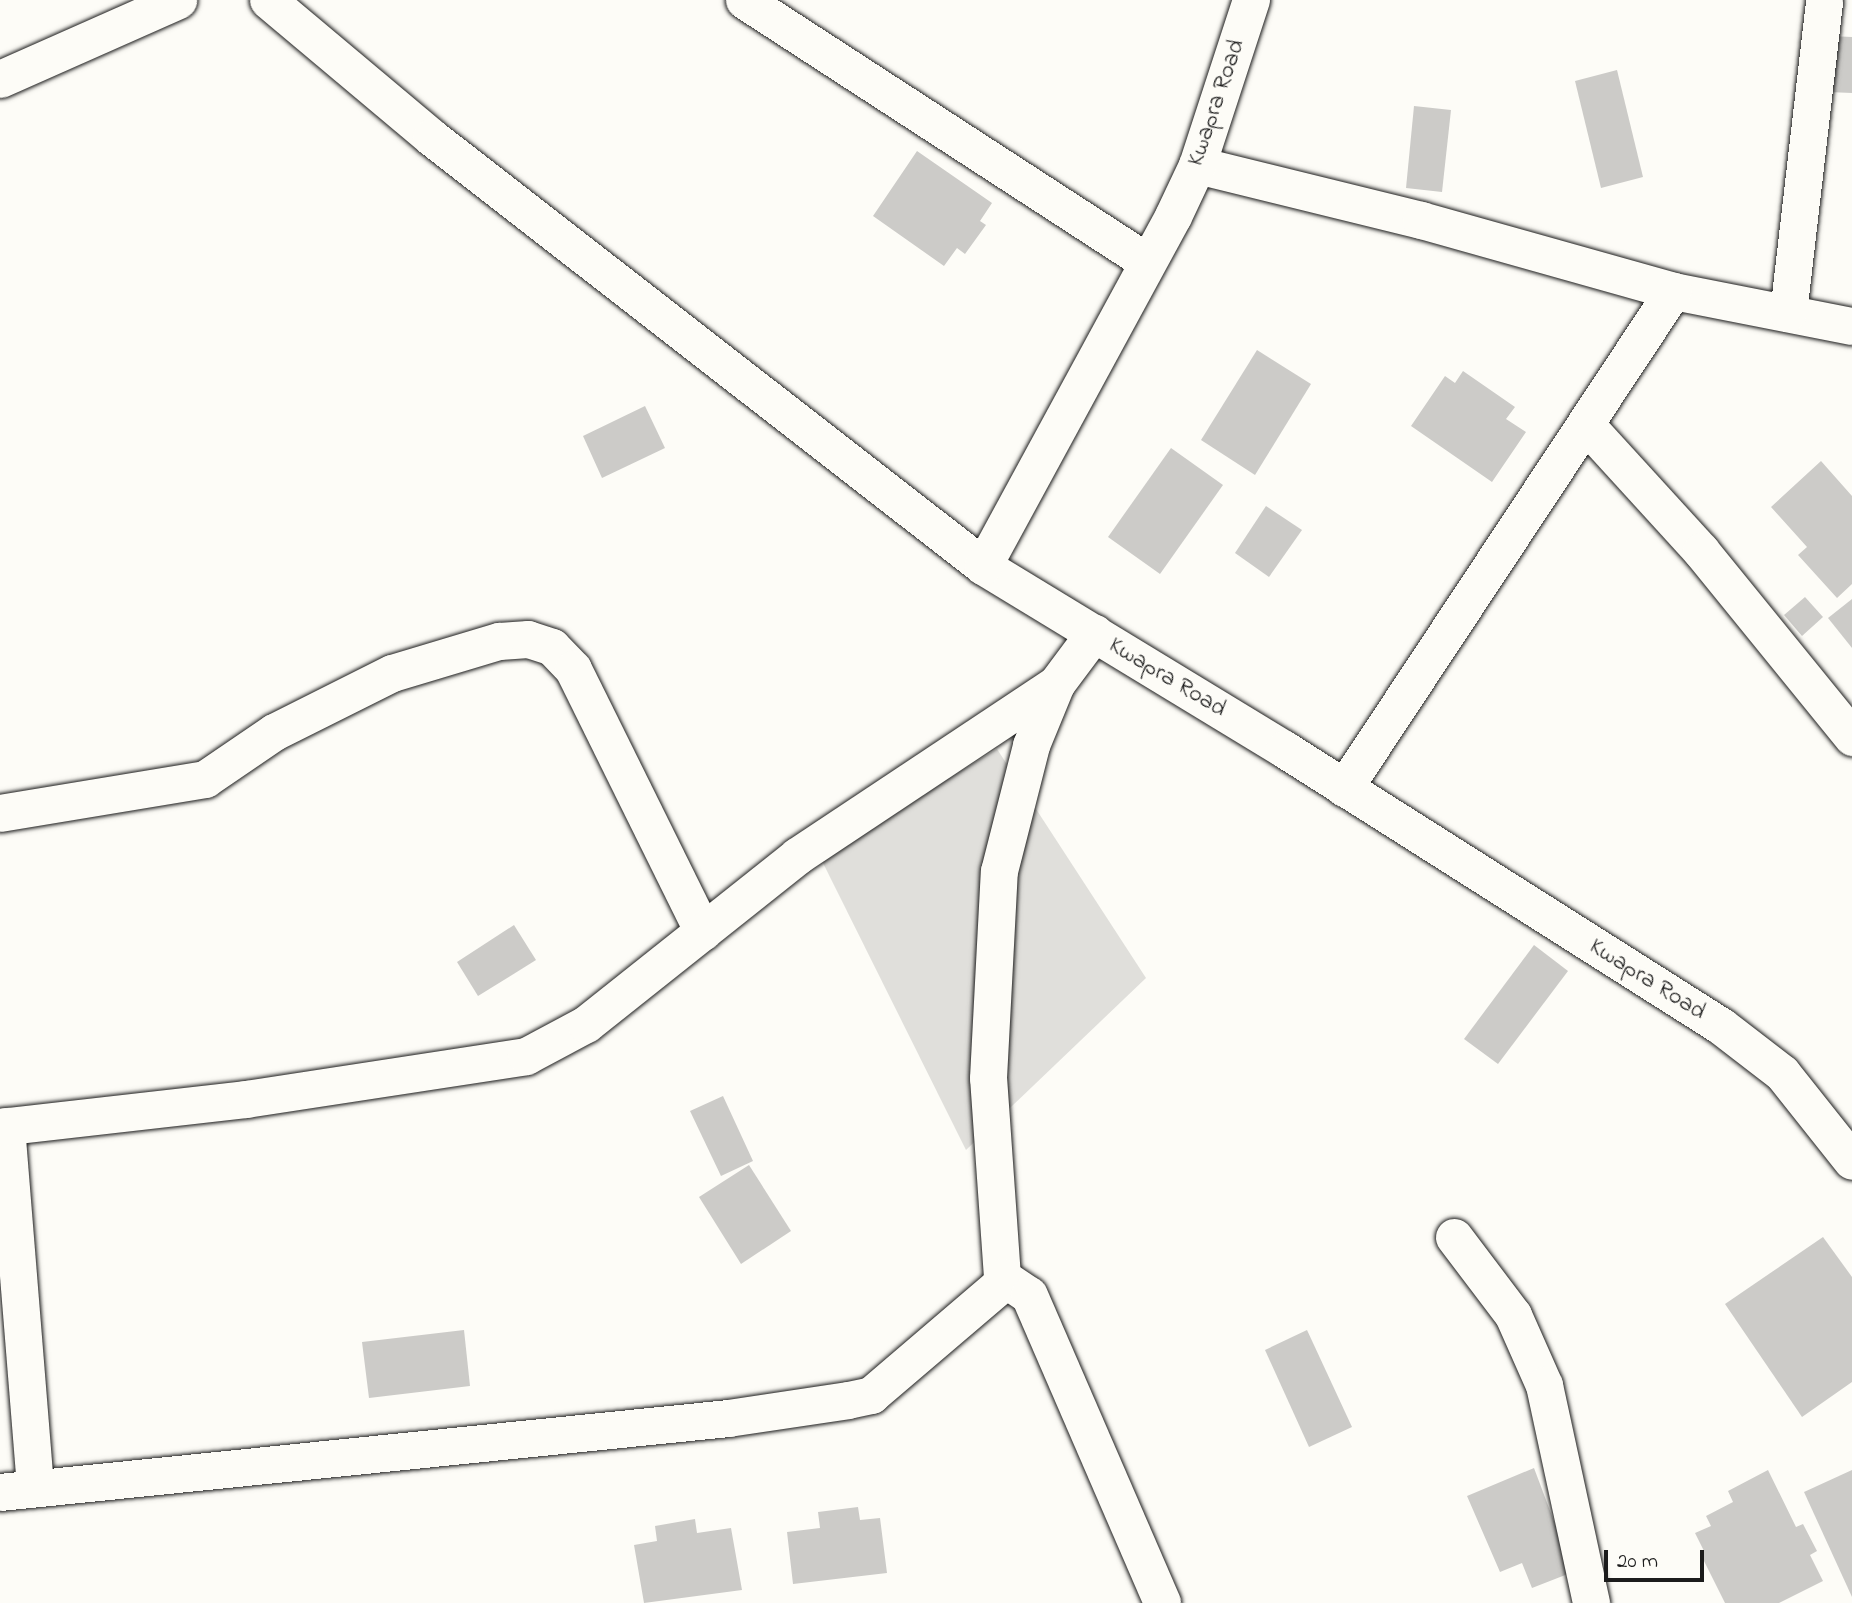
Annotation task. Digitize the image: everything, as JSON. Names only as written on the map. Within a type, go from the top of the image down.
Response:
[{"type":"street","points":[[0,79],[178,0]]},
{"type":"street","points":[[268,0],[431,137],[984,566]]},
{"type":"street","points":[[744,0],[1147,262]]},
{"type":"street","name":"Kwapra Road","points":[[1251,0],[1197,165],[984,566],[1344,788],[1721,1026],[1782,1073],[1852,1161]]},
{"type":"street","points":[[1788,313],[1824,0]]},
{"type":"street","points":[[1197,165],[1421,220],[1673,291],[1852,326]]},
{"type":"street","points":[[1344,788],[1587,426],[1673,291]]},
{"type":"street","points":[[1587,426],[1701,551],[1852,737]]},
{"type":"street","points":[[1056,684],[797,856],[586,1024],[526,1056],[246,1099],[3,1127],[18,1490],[728,1418],[871,1395],[1000,1285],[1002,1277],[988,1078],[999,871],[1031,745],[1056,684],[1094,633]]},
{"type":"street","points":[[0,813],[205,779],[226,769],[274,732],[392,673],[499,641],[528,639],[552,647],[573,669],[703,933]]},
{"type":"street","points":[[1454,1237],[1513,1315],[1544,1385],[1591,1603]]},
{"type":"street","points":[[1002,1277],[1029,1295],[1161,1603]]},
{"type":"shaded area","points":[[997,749],[1146,978],[966,1150],[820,857]]},
{"type":"building","points":[[1831,36],[1852,37],[1852,93],[1828,92]]},
{"type":"building","points":[[1617,70],[1643,177],[1601,188],[1575,81]]},
{"type":"building","points":[[1414,106],[1451,110],[1442,192],[1406,188]]},
{"type":"building","points":[[917,151],[992,203],[980,221],[986,225],[965,254],[957,248],[944,266],[873,216]]},
{"type":"building","points":[[1257,350],[1311,384],[1255,475],[1201,440]]},
{"type":"building","points":[[1463,371],[1515,407],[1506,419],[1526,432],[1492,482],[1411,426],[1445,376],[1455,383]]},
{"type":"building","points":[[645,406],[665,448],[602,478],[583,436]]},
{"type":"building","points":[[1171,448],[1223,485],[1160,574],[1108,537]]},
{"type":"building","points":[[1821,461],[1852,496],[1852,584],[1837,598],[1798,555],[1807,547],[1771,507]]},
{"type":"building","points":[[1266,506],[1302,530],[1269,577],[1235,553]]},
{"type":"building","points":[[1805,597],[1823,617],[1802,636],[1784,615]]},
{"type":"building","points":[[1852,599],[1852,648],[1828,618]]},
{"type":"building","points":[[514,925],[536,960],[478,996],[457,962]]},
{"type":"building","points":[[1534,945],[1568,971],[1498,1064],[1464,1039]]},
{"type":"building","points":[[723,1096],[753,1161],[721,1176],[690,1111]]},
{"type":"building","points":[[749,1165],[791,1231],[741,1264],[699,1197]]},
{"type":"building","points":[[1823,1237],[1852,1277],[1852,1382],[1802,1417],[1725,1304]]},
{"type":"building","points":[[464,1330],[470,1386],[369,1398],[362,1342]]},
{"type":"building","points":[[1307,1330],[1352,1427],[1309,1447],[1265,1350]]},
{"type":"building","points":[[1534,1468],[1573,1572],[1532,1588],[1522,1563],[1500,1572],[1467,1496]]},
{"type":"building","points":[[1768,1470],[1796,1527],[1803,1524],[1817,1551],[1810,1555],[1823,1581],[1779,1603],[1725,1603],[1700,1553],[1704,1551],[1695,1533],[1711,1526],[1706,1516],[1733,1502],[1728,1491]]},
{"type":"building","points":[[1852,1470],[1852,1597],[1804,1492]]},
{"type":"building","points":[[858,1507],[860,1520],[880,1518],[887,1573],[793,1584],[787,1532],[820,1528],[818,1512]]},
{"type":"building","points":[[695,1519],[697,1533],[731,1528],[742,1590],[644,1603],[634,1545],[657,1541],[655,1526]]}]
